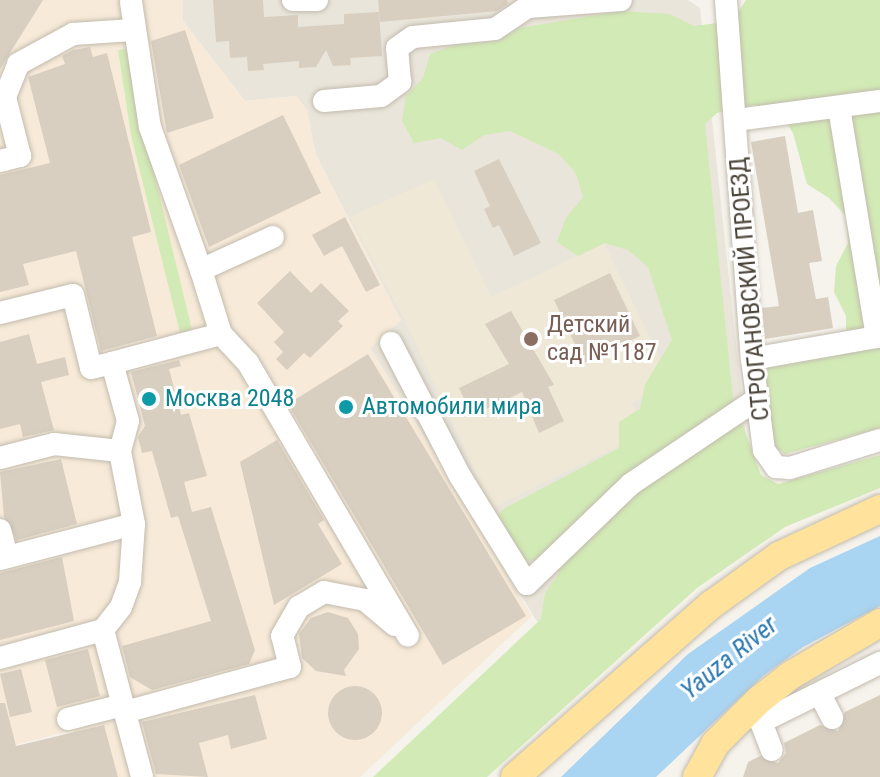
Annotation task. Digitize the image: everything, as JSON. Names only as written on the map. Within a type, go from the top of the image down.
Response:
[{"type":"main road","points":[[515,777],[711,605],[779,556],[880,509]]},
{"type":"main road","points":[[697,777],[715,744],[754,716],[791,675],[880,623]]},
{"type":"street","points":[[293,0],[317,0]]},
{"type":"street","points":[[324,101],[381,96],[400,82],[397,48],[413,37],[495,29],[528,7],[621,0]]},
{"type":"street","name":"СТРОГАНОВСКИЙ ПРОЕЗД","points":[[726,0],[752,359],[764,450],[776,467],[790,468],[880,440]]},
{"type":"street","points":[[68,719],[124,709],[290,667],[282,636],[299,607],[324,592],[365,600],[408,636],[248,363],[221,334],[150,127],[131,2]]},
{"type":"street","points":[[0,161],[20,156],[3,97],[18,64],[73,34],[133,30]]},
{"type":"street","points":[[737,120],[880,101]]},
{"type":"street","points":[[752,359],[877,337],[839,107]]},
{"type":"street","points":[[201,270],[273,237]]},
{"type":"street","points":[[0,313],[73,295],[91,368],[221,334]]},
{"type":"street","points":[[391,343],[460,476],[527,584],[631,484],[757,399]]},
{"type":"street","points":[[0,658],[103,630],[121,607],[130,582],[134,524],[120,451],[128,421],[112,363]]},
{"type":"street","points":[[0,458],[54,444],[120,451]]},
{"type":"street","points":[[0,530],[4,558],[134,524]]},
{"type":"street","points":[[103,630],[142,777]]},
{"type":"street","points":[[772,750],[754,716],[820,694],[880,663]]},
{"type":"street","points":[[820,694],[832,718]]},
{"type":"shaded area","points":[[0,0],[183,0],[183,21],[245,101],[296,96],[307,110],[316,155],[401,320],[370,348],[532,616],[360,777],[85,777],[73,730],[0,749]]},
{"type":"shaded area","points":[[183,0],[688,0],[700,8],[756,530],[569,674],[370,348],[401,320],[316,155],[307,110],[296,96],[245,101],[183,21]]},
{"type":"shaded area","name":"Детский сад №1187","points":[[434,179],[491,297],[604,243],[672,383],[631,403],[645,433],[492,508],[411,333],[350,217]]},
{"type":"green space","points":[[746,0],[880,0],[880,428],[785,454],[754,433],[751,385],[768,368],[846,347],[846,316],[834,292],[836,266],[848,243],[846,216],[829,198],[807,184],[793,133],[779,111],[753,105],[717,113],[705,124],[733,399],[761,475],[778,484],[880,455],[880,488],[785,527],[697,588],[487,777],[373,777],[541,619],[545,593],[560,572],[538,561],[512,559],[492,521],[505,508],[619,448],[619,422],[640,409],[645,384],[672,340],[648,267],[628,250],[605,243],[578,256],[557,242],[566,218],[583,197],[576,174],[559,154],[510,131],[484,135],[462,150],[441,138],[414,143],[402,121],[406,96],[423,78],[430,54],[455,45],[498,41],[520,28],[620,11],[670,14],[694,26],[732,21]]},
{"type":"green space","points":[[131,48],[144,132],[192,330],[180,333],[131,135],[118,50]]},
{"type":"water","name":"Yauza River","points":[[880,536],[880,606],[803,647],[763,676],[656,777],[561,777],[688,654],[810,568]]},
{"type":"building","points":[[0,0],[43,0],[0,69]]},
{"type":"building","points":[[213,0],[263,0],[264,17],[298,15],[298,27],[344,24],[344,14],[379,12],[382,56],[350,58],[351,65],[333,66],[326,50],[316,67],[299,68],[299,61],[263,64],[264,70],[248,71],[247,57],[230,58],[229,41],[216,42]]},
{"type":"building","points":[[378,0],[507,0],[508,4],[497,11],[380,22]]},
{"type":"building","points":[[185,30],[214,118],[167,133],[151,41]]},
{"type":"building","points":[[90,47],[93,57],[107,53],[151,232],[132,237],[157,336],[101,351],[76,251],[23,264],[29,285],[0,292],[0,175],[50,163],[28,77],[65,64],[62,56],[73,50]]},
{"type":"building","points":[[283,115],[321,193],[209,247],[179,165]]},
{"type":"building","points":[[785,136],[798,213],[813,210],[822,261],[809,263],[816,299],[828,297],[833,328],[765,339],[762,308],[779,306],[751,142]]},
{"type":"building","points":[[499,159],[541,243],[514,256],[499,225],[493,228],[484,209],[490,206],[474,171]]},
{"type":"building","points":[[345,217],[380,285],[366,292],[342,246],[324,256],[312,235]]},
{"type":"building","points":[[290,271],[311,293],[321,283],[349,311],[338,321],[343,326],[310,358],[304,353],[287,370],[276,359],[283,352],[274,342],[284,332],[257,303]]},
{"type":"building","points":[[610,273],[640,336],[584,363],[554,300]]},
{"type":"building","points":[[511,311],[554,385],[548,387],[564,421],[539,433],[522,392],[472,416],[459,388],[509,364],[485,324]]},
{"type":"building","points":[[29,334],[37,364],[65,357],[69,375],[41,382],[54,430],[23,437],[20,424],[0,429],[0,342]]},
{"type":"building","points":[[368,354],[526,616],[443,665],[288,404]]},
{"type":"building","points":[[179,360],[181,366],[169,369],[181,415],[189,413],[207,476],[184,482],[192,512],[211,507],[255,650],[249,664],[152,690],[130,677],[122,646],[211,621],[178,516],[171,518],[152,451],[142,453],[138,437],[145,426],[131,372]]},
{"type":"building","points":[[277,440],[324,520],[318,524],[342,564],[274,605],[240,462]]},
{"type":"building","points":[[61,459],[77,524],[17,540],[4,517],[0,472]]},
{"type":"building","points":[[62,557],[74,621],[0,640],[0,573]]},
{"type":"building","points":[[328,612],[348,618],[358,634],[359,649],[344,670],[346,676],[316,671],[302,658],[299,634],[311,618]]},
{"type":"building","points":[[88,649],[100,696],[57,707],[45,660]]},
{"type":"building","points":[[21,669],[32,712],[10,717],[0,674]]},
{"type":"building","points":[[355,686],[374,694],[382,713],[374,732],[355,740],[336,732],[328,713],[336,694]]},
{"type":"building","points":[[255,695],[267,739],[231,749],[228,735],[199,743],[208,777],[156,774],[142,722]]},
{"type":"building","points":[[880,695],[880,777],[743,777],[748,762],[760,756],[778,763],[786,753],[784,743],[820,725],[838,731],[845,712]]},
{"type":"building","points":[[0,703],[5,703],[16,746],[104,725],[118,777],[0,777]]},
{"type":"place","name":"Детский сад №1187","points":[[531,339]]},
{"type":"place","name":"Москва 2048","points":[[149,399]]},
{"type":"place","name":"Автомобили мира","points":[[346,407]]}]
